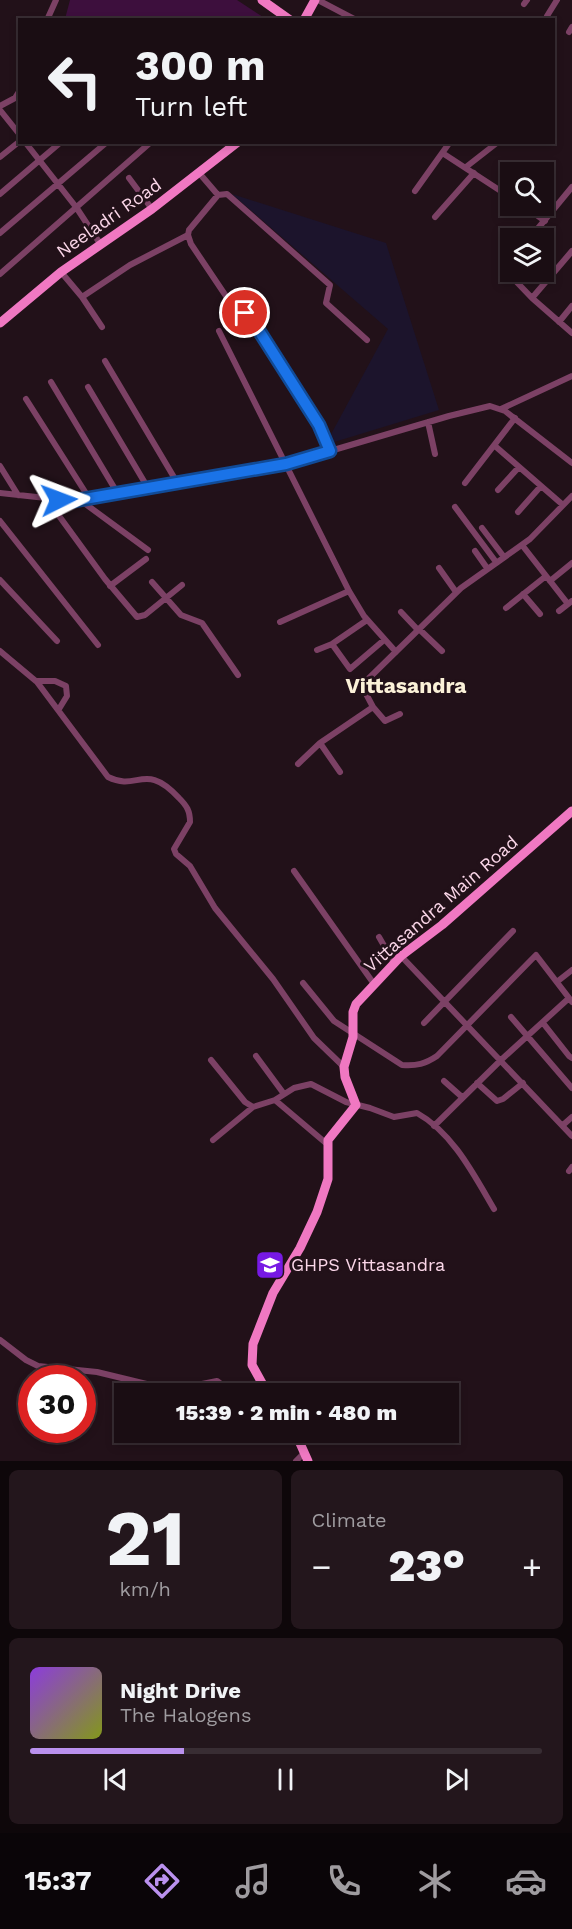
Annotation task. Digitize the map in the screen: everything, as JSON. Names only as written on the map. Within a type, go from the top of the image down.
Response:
[{"type":"street","points":[[48,18],[56,0]]},
{"type":"street","points":[[262,0],[287,18]]},
{"type":"street","points":[[305,18],[316,0],[352,18]]},
{"type":"street","points":[[547,16],[557,0]]},
{"type":"street","points":[[18,93],[1,112],[18,133]]},
{"type":"street","points":[[0,157],[18,143]]},
{"type":"street","points":[[26,144],[76,207],[101,245]]},
{"type":"street","points":[[0,195],[59,144]]},
{"type":"street","points":[[0,234],[105,144]]},
{"type":"street","points":[[0,274],[149,144]]},
{"type":"street","name":"Neeladri Road","points":[[0,323],[61,272],[200,174],[236,144]]},
{"type":"street","points":[[414,191],[444,154],[449,144]]},
{"type":"street","points":[[466,167],[495,144]]},
{"type":"street","points":[[444,154],[500,190]]},
{"type":"street","points":[[435,217],[474,173]]},
{"type":"street","points":[[200,174],[219,195]]},
{"type":"street","points":[[129,178],[152,209]]},
{"type":"street","points":[[539,228],[572,187]]},
{"type":"street","points":[[82,297],[130,265],[188,235],[194,224],[219,195],[227,194],[330,285],[326,303],[367,340]]},
{"type":"street","points":[[538,216],[545,221]]},
{"type":"street","points":[[188,235],[236,312],[249,315],[319,425],[330,451]]},
{"type":"street","points":[[532,298],[572,251]]},
{"type":"street","points":[[61,272],[82,297],[102,327]]},
{"type":"street","points":[[517,282],[572,333]]},
{"type":"street","points":[[559,322],[572,306]]},
{"type":"street","points":[[219,331],[349,591],[367,620],[396,652]]},
{"type":"street","points":[[105,361],[178,483]]},
{"type":"street","points":[[501,409],[572,376]]},
{"type":"street","points":[[51,382],[118,494]]},
{"type":"street","points":[[88,387],[148,488]]},
{"type":"street","points":[[26,399],[89,498]]},
{"type":"street","points":[[0,494],[80,500],[286,464],[483,407],[501,409],[572,463]]},
{"type":"street","points":[[465,483],[515,418]]},
{"type":"street","points":[[428,422],[435,454]]},
{"type":"street","points":[[495,446],[563,505]]},
{"type":"street","points":[[0,466],[18,495]]},
{"type":"street","points":[[498,490],[519,467]]},
{"type":"street","points":[[518,512],[541,486]]},
{"type":"street","points":[[400,714],[385,721],[364,690],[364,683],[456,592],[522,545],[541,529],[572,496]]},
{"type":"street","points":[[46,498],[110,586],[137,617],[145,615],[182,585]]},
{"type":"street","points":[[80,500],[148,550]]},
{"type":"street","points":[[455,507],[496,562]]},
{"type":"street","points":[[0,522],[98,645]]},
{"type":"street","points":[[482,528],[504,557]]},
{"type":"street","points":[[522,545],[570,602],[559,611]]},
{"type":"street","points":[[475,551],[487,568]]},
{"type":"street","points":[[110,586],[146,560]]},
{"type":"street","points":[[506,608],[523,594],[572,563]]},
{"type":"street","points":[[439,568],[456,592]]},
{"type":"street","points":[[0,580],[57,641]]},
{"type":"street","points":[[152,582],[181,615],[202,623],[238,675]]},
{"type":"street","points":[[280,622],[349,591]]},
{"type":"street","points":[[523,594],[540,614]]},
{"type":"street","points":[[401,612],[442,651]]},
{"type":"street","points":[[318,650],[332,644],[367,620]]},
{"type":"street","points":[[332,644],[350,669],[384,640]]},
{"type":"street","points":[[0,651],[36,681],[108,777],[125,783],[141,778],[161,781],[188,807],[190,822],[176,844],[174,849],[176,854],[190,866],[215,908],[273,980],[314,1038],[344,1067],[345,1077],[356,1105]]},
{"type":"street","points":[[36,681],[55,681],[66,686],[67,696],[59,709]]},
{"type":"street","points":[[298,764],[320,743],[374,707]]},
{"type":"street","points":[[320,743],[340,772]]},
{"type":"street","name":"Vittasandra Main Road","points":[[344,1067],[353,1031],[354,1008],[374,984],[398,960],[442,925],[572,811]]},
{"type":"street","points":[[294,871],[374,984]]},
{"type":"street","points":[[423,1023],[513,931]]},
{"type":"street","points":[[379,937],[398,960],[469,1025],[572,1136]]},
{"type":"street","points":[[303,983],[334,1021],[353,1031],[402,1065],[414,1066],[427,1063],[437,1056],[534,956],[540,957],[570,1000],[501,1060],[434,1126]]},
{"type":"street","points":[[558,981],[572,970]]},
{"type":"street","points":[[511,1017],[572,1088]]},
{"type":"street","points":[[543,1023],[572,1058]]},
{"type":"street","points":[[256,1056],[284,1094]]},
{"type":"street","points":[[211,1060],[245,1102],[253,1107]]},
{"type":"street","points":[[444,1082],[462,1097]]},
{"type":"street","points":[[477,1083],[496,1101],[503,1099],[523,1083]]},
{"type":"street","points":[[213,1140],[253,1107],[275,1100],[302,1084],[311,1084],[356,1105],[394,1117],[417,1113],[447,1137],[494,1209]]},
{"type":"street","points":[[275,1100],[327,1144]]},
{"type":"street","points":[[262,1383],[252,1365],[253,1344],[273,1293],[300,1248],[319,1206],[328,1179],[327,1144],[333,1132],[356,1105]]},
{"type":"street","points":[[563,1125],[572,1117]]},
{"type":"street","points":[[0,1340],[26,1360],[38,1365],[97,1372],[142,1383]]},
{"type":"street","points":[[296,1461],[306,1457],[300,1443]]},
{"type":"shaded area","points":[[70,0],[237,0],[264,18],[65,18]]},
{"type":"shaded area","points":[[232,194],[386,243],[439,410],[331,443],[329,438],[388,329]]},
{"type":"place","name":"GHPS Vittasandra","points":[[270,1265]]},
{"type":"district","name":"Vittasandra","points":[[406,686]]},
{"type":"route","points":[[59,500],[73,501],[286,464],[330,451],[319,425],[249,315],[245,313]]}]
